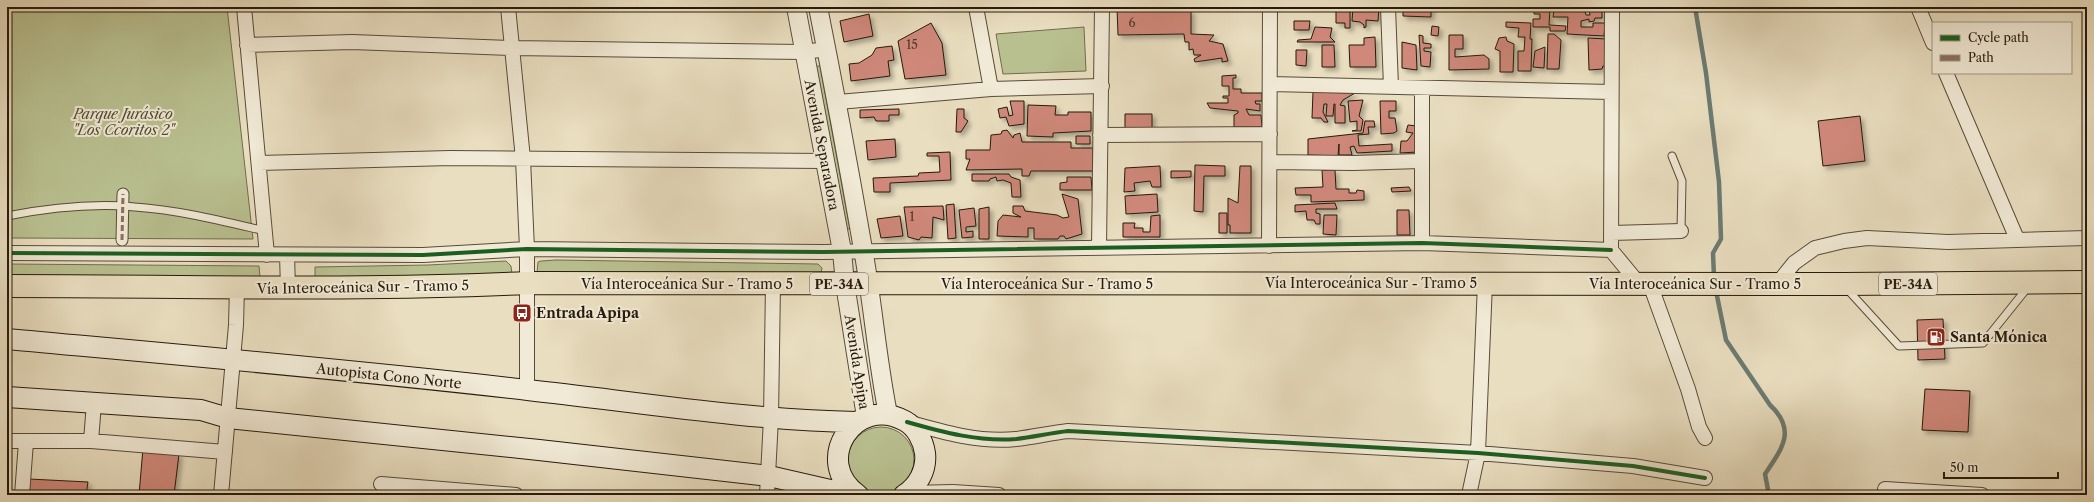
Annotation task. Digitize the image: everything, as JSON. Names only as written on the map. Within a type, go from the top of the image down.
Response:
[{"type":"highway","name":"Vía Interoceánica Sur - Tramo 5","points":[[7,286],[288,288],[443,287],[527,283],[1843,284],[2087,282]]},
{"type":"main road","name":"Autopista Cono Norte","points":[[7,339],[527,390],[716,414],[771,418],[861,419],[888,414]]},
{"type":"main road","points":[[7,397],[201,410],[228,418],[539,450],[768,486],[852,495]]},
{"type":"main road","points":[[888,414],[907,422],[920,437],[925,457],[921,477],[906,494]]},
{"type":"main road","points":[[858,495],[844,482],[837,461],[838,450],[842,439],[861,419]]},
{"type":"street","points":[[244,7],[246,45],[267,255]]},
{"type":"street","points":[[508,7],[523,159],[527,249],[527,390]]},
{"type":"street","name":"Avenida Separadora","points":[[796,7],[842,251],[844,284]]},
{"type":"street","name":"Avenida Separadora","points":[[818,7],[838,102],[868,283]]},
{"type":"street","points":[[976,7],[991,89]]},
{"type":"street","points":[[1099,248],[1102,7]]},
{"type":"street","points":[[1269,246],[1271,84],[1270,7]]},
{"type":"street","points":[[1388,7],[1391,87]]},
{"type":"street","points":[[1612,7],[1612,250],[1644,284],[1688,389],[1699,427],[1705,438]]},
{"type":"street","points":[[1918,7],[1932,40]]},
{"type":"street","points":[[246,45],[352,42],[512,48],[804,52],[827,49]]},
{"type":"street","points":[[1946,74],[2017,239]]},
{"type":"street","points":[[1271,84],[1611,92]]},
{"type":"street","points":[[838,102],[991,89],[1102,86]]},
{"type":"street","points":[[1422,88],[1422,243]]},
{"type":"street","points":[[1100,135],[1270,134]]},
{"type":"street","points":[[259,163],[450,158],[825,161]]},
{"type":"street","points":[[1270,162],[1352,163],[1422,161]]},
{"type":"street","points":[[122,240],[123,194]]},
{"type":"street","points":[[1612,234],[1681,231]]},
{"type":"street","points":[[1778,283],[1794,263],[1815,248],[1844,241],[1867,238],[1948,242],[2087,238]]},
{"type":"street","points":[[7,253],[424,255],[527,249],[842,251],[1422,243],[1612,250]]},
{"type":"street","points":[[287,255],[288,288]]},
{"type":"street","name":"Avenida Apipa","points":[[868,283],[877,352],[888,414]]},
{"type":"street","points":[[1469,495],[1478,453],[1485,283]]},
{"type":"street","points":[[768,486],[771,418],[773,284]]},
{"type":"street","name":"Avenida Apipa","points":[[844,284],[861,419]]},
{"type":"street","points":[[221,495],[233,361],[237,288]]},
{"type":"street","points":[[91,441],[94,403]]},
{"type":"street","points":[[907,422],[949,433],[984,439],[1015,439],[1068,431],[1478,453],[1633,466],[1705,478]]},
{"type":"street","points":[[7,441],[91,441],[225,452]]},
{"type":"street","points":[[22,495],[26,442]]},
{"type":"street","points":[[381,484],[516,495]]},
{"type":"street","points":[[1885,489],[1982,495]]},
{"type":"street","points":[[906,494],[953,492],[999,495]]},
{"type":"lane","points":[[1672,156],[1682,181],[1681,231]]},
{"type":"lane","points":[[7,216],[74,208],[123,206],[196,215],[265,231]]},
{"type":"lane","points":[[1843,284],[1899,346],[1984,343],[2031,283]]},
{"type":"green space","name":"Parque Jurásico \"Los Ccoritos 2\"","points":[[7,7],[227,7],[253,239],[7,238]]},
{"type":"green space","points":[[1084,27],[1086,71],[1003,74],[996,34]]},
{"type":"green space","points":[[815,66],[820,66],[850,229],[845,229]]},
{"type":"green space","points":[[556,260],[818,264],[822,268],[821,274],[537,273],[538,262]]},
{"type":"green space","points":[[506,261],[511,266],[512,274],[315,278],[315,267],[428,265]]},
{"type":"green space","points":[[7,264],[259,266],[260,277],[7,275]]},
{"type":"green space","points":[[881,427],[894,430],[904,437],[911,447],[914,460],[911,473],[904,483],[894,490],[881,493],[868,490],[858,483],[851,473],[848,460],[851,447],[858,437],[868,430]]},
{"type":"building","points":[[1117,7],[1161,7],[1161,10],[1191,10],[1191,34],[1214,35],[1209,41],[1223,44],[1228,61],[1222,62],[1222,58],[1195,62],[1194,59],[1201,55],[1194,55],[1193,49],[1189,50],[1189,42],[1185,42],[1184,34],[1118,35]]},
{"type":"building","points":[[1336,7],[1350,7],[1350,28],[1345,28],[1345,23],[1336,23]]},
{"type":"building","points":[[1353,7],[1379,7],[1378,21],[1366,20],[1366,27],[1364,28],[1364,25],[1360,22],[1352,21]]},
{"type":"building","points":[[1403,7],[1431,7],[1431,17],[1403,16]]},
{"type":"building","points":[[1534,8],[1550,9],[1549,25],[1566,26],[1565,31],[1550,31],[1550,27],[1533,27],[1533,19],[1540,19],[1540,14],[1534,14]]},
{"type":"building","points":[[1573,8],[1581,8],[1581,11],[1585,11],[1586,15],[1590,15],[1589,9],[1602,9],[1602,18],[1595,18],[1594,21],[1589,22],[1589,19],[1581,21],[1581,27],[1593,27],[1593,23],[1605,23],[1604,36],[1567,34],[1568,17],[1553,17],[1554,9],[1571,10]]},
{"type":"building","points":[[869,14],[873,36],[844,42],[840,21]]},
{"type":"building","points":[[1294,21],[1310,21],[1309,30],[1294,30]]},
{"type":"building","points":[[1506,22],[1531,23],[1531,71],[1518,71],[1518,51],[1524,51],[1525,37],[1518,37],[1519,28],[1506,27]]},
{"type":"building","points":[[931,23],[942,43],[946,75],[905,79],[898,41]]},
{"type":"building","points":[[1432,26],[1439,27],[1438,36],[1431,35]]},
{"type":"building","points":[[1315,27],[1332,28],[1330,37],[1335,42],[1297,42],[1298,40],[1311,39]]},
{"type":"building","points":[[1548,34],[1554,34],[1561,40],[1559,69],[1547,69]]},
{"type":"building","points":[[1419,35],[1423,36],[1423,43],[1431,44],[1431,48],[1424,48],[1424,51],[1431,52],[1430,67],[1421,66]]},
{"type":"building","points":[[1449,35],[1463,35],[1463,49],[1455,49],[1455,57],[1484,55],[1489,59],[1489,69],[1449,70]]},
{"type":"building","points":[[1375,37],[1376,67],[1350,67],[1349,45],[1364,45],[1364,38]]},
{"type":"building","points":[[1506,37],[1507,41],[1514,44],[1513,72],[1500,72],[1500,51],[1495,49],[1499,38]]},
{"type":"building","points":[[1588,38],[1607,39],[1609,66],[1603,66],[1602,69],[1589,70]]},
{"type":"building","points":[[1402,42],[1416,45],[1417,70],[1402,68]]},
{"type":"building","points":[[1322,45],[1334,45],[1335,67],[1322,67]]},
{"type":"building","points":[[892,46],[894,60],[888,61],[890,76],[851,81],[849,64],[859,63],[872,55],[876,48]]},
{"type":"building","points":[[1545,47],[1544,68],[1533,67],[1535,51]]},
{"type":"building","points":[[1296,50],[1307,50],[1306,66],[1296,65]]},
{"type":"building","points":[[1236,75],[1236,78],[1233,78],[1233,89],[1241,89],[1241,93],[1262,93],[1262,101],[1255,101],[1256,104],[1260,104],[1260,111],[1246,109],[1249,115],[1261,115],[1262,127],[1234,127],[1234,115],[1238,113],[1238,111],[1210,108],[1207,103],[1228,103],[1228,98],[1223,98],[1223,96],[1229,96],[1229,86],[1222,86],[1222,76]]},
{"type":"building","points":[[1313,92],[1355,93],[1343,100],[1340,105],[1345,106],[1345,123],[1335,123],[1335,104],[1333,116],[1326,116],[1327,104],[1324,104],[1323,112],[1328,122],[1324,122],[1321,118],[1312,118]]},
{"type":"building","points":[[1363,100],[1359,116],[1363,120],[1361,131],[1352,131],[1357,130],[1357,121],[1350,122],[1348,101]]},
{"type":"building","points":[[1010,101],[1024,101],[1024,124],[1009,126],[1006,117],[1000,118],[998,109],[1007,107],[1009,116],[1013,115]]},
{"type":"building","points":[[1380,101],[1396,101],[1396,111],[1389,111],[1389,118],[1395,118],[1397,131],[1394,133],[1381,134]]},
{"type":"building","points":[[1028,105],[1056,106],[1055,115],[1068,115],[1068,112],[1091,112],[1091,131],[1053,133],[1053,137],[1027,136]]},
{"type":"building","points":[[899,109],[899,115],[889,115],[889,121],[876,121],[874,117],[860,118],[860,110]]},
{"type":"building","points":[[957,109],[964,109],[964,118],[968,121],[961,132],[956,132]]},
{"type":"building","points":[[1125,114],[1152,114],[1152,128],[1125,128]]},
{"type":"building","points":[[1860,116],[1865,161],[1823,166],[1818,121]]},
{"type":"building","points":[[1365,121],[1374,121],[1375,127],[1368,127],[1369,134],[1358,135],[1359,146],[1392,144],[1392,151],[1357,153],[1354,146],[1350,147],[1352,155],[1339,155],[1339,144],[1338,156],[1308,155],[1308,139],[1363,133]]},
{"type":"building","points":[[1408,125],[1417,126],[1417,152],[1400,153],[1401,141],[1407,141],[1413,133],[1406,132]]},
{"type":"building","points":[[1007,130],[1013,138],[1014,135],[1020,133],[1022,142],[1071,142],[1071,148],[1093,148],[1093,171],[1031,171],[1029,176],[1022,176],[1022,169],[966,170],[970,159],[966,159],[966,150],[990,150],[991,135],[1001,134],[1002,131]]},
{"type":"building","points":[[1076,136],[1090,136],[1090,144],[1076,144]]},
{"type":"building","points":[[895,139],[896,157],[868,160],[866,141]]},
{"type":"building","points":[[950,152],[951,180],[890,183],[890,192],[874,192],[873,178],[918,176],[919,173],[940,172],[939,156],[927,156],[927,153]]},
{"type":"building","points":[[1195,165],[1225,166],[1225,176],[1204,176],[1203,212],[1194,211]]},
{"type":"building","points":[[1160,166],[1161,187],[1152,187],[1150,181],[1134,183],[1135,191],[1124,192],[1125,168]]},
{"type":"building","points":[[1240,166],[1251,166],[1251,233],[1230,233],[1230,225],[1228,225],[1228,198],[1238,203]]},
{"type":"building","points":[[1322,170],[1335,170],[1336,189],[1349,189],[1349,193],[1356,193],[1357,190],[1364,191],[1364,200],[1311,202],[1311,195],[1296,195],[1295,188],[1323,187]]},
{"type":"building","points":[[1171,171],[1191,171],[1191,177],[1171,178]]},
{"type":"building","points":[[972,174],[1009,174],[1011,177],[1020,180],[1021,197],[1012,197],[1011,183],[1003,180],[997,181],[996,177],[990,179],[989,181],[972,181]]},
{"type":"building","points":[[1067,177],[1091,177],[1092,190],[1060,190],[1060,183],[1067,182]]},
{"type":"building","points":[[1409,187],[1411,191],[1392,192],[1391,188]]},
{"type":"building","points":[[1062,194],[1078,199],[1082,234],[1066,239],[1064,236],[1060,236],[1058,239],[1034,239],[1034,228],[1028,228],[1028,237],[997,236],[998,221],[1003,215],[1021,217],[1013,213],[1013,206],[1023,206],[1025,211],[1057,215],[1063,218],[1069,217]]},
{"type":"building","points":[[1157,194],[1158,212],[1126,214],[1125,196]]},
{"type":"building","points":[[1335,203],[1337,209],[1316,209],[1316,213],[1320,214],[1320,224],[1316,224],[1314,220],[1307,220],[1306,211],[1295,212],[1295,205]]},
{"type":"building","points":[[954,204],[956,238],[948,239],[946,205]]},
{"type":"building","points":[[943,206],[944,220],[933,217],[932,238],[921,237],[919,240],[908,237],[904,207]]},
{"type":"building","points":[[989,207],[989,239],[979,239],[979,209]]},
{"type":"building","points":[[974,208],[976,226],[966,227],[966,232],[973,231],[973,237],[962,238],[959,210]]},
{"type":"building","points":[[1397,210],[1409,210],[1410,235],[1397,235]]},
{"type":"building","points":[[1219,213],[1227,213],[1227,233],[1219,233]]},
{"type":"building","points":[[1160,215],[1160,237],[1123,237],[1123,223],[1135,223],[1134,228],[1143,228],[1143,232],[1150,232],[1151,216]]},
{"type":"building","points":[[1324,215],[1337,215],[1336,235],[1323,234]]},
{"type":"building","points":[[900,216],[903,236],[881,238],[877,219]]},
{"type":"building","points":[[1943,319],[1945,359],[1918,360],[1917,320]]},
{"type":"building","points":[[1925,389],[1970,391],[1968,432],[1922,430]]},
{"type":"building","points":[[143,448],[179,454],[174,495],[139,495]]},
{"type":"building","points":[[29,479],[88,482],[86,495],[28,495]]},
{"type":"waterway","points":[[1695,7],[1706,73],[1719,182],[1721,239],[1713,253],[1714,277]]},
{"type":"waterway","points":[[1716,291],[1726,340],[1783,423],[1785,431],[1784,440],[1777,456],[1765,474],[1769,495]]},
{"type":"marked path","points":[[122,240],[123,194]]},
{"type":"cycle path","points":[[7,253],[423,255],[527,249],[823,252],[1422,243],[1611,250]]},
{"type":"cycle path","points":[[907,422],[947,433],[974,438],[1002,440],[1068,431],[1478,453],[1633,466],[1705,478]]},
{"type":"place","name":"Entrada Apipa","points":[[522,313]]},
{"type":"place","name":"Santa Mónica","points":[[1936,337]]}]
